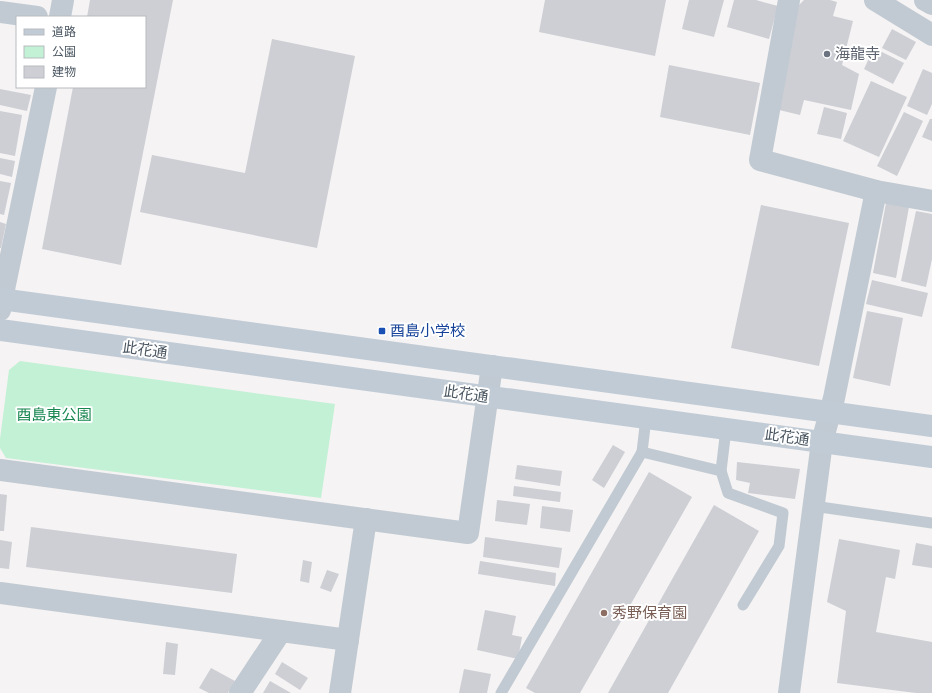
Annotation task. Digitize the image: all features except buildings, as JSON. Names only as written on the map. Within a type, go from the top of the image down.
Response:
[{"type":"street","points":[[60,16],[63,0]]},
{"type":"street","points":[[789,0],[760,160],[876,191],[932,201]]},
{"type":"street","points":[[875,0],[932,35]]},
{"type":"street","points":[[925,0],[932,4]]},
{"type":"street","points":[[0,12],[30,16]]},
{"type":"street","points":[[1,303],[46,88]]},
{"type":"street","points":[[789,693],[822,442],[834,398],[876,191]]},
{"type":"street","name":"此花通","points":[[1,303],[492,366],[932,426]]},
{"type":"street","name":"此花通","points":[[0,330],[932,457]]},
{"type":"street","points":[[0,470],[468,533],[492,366]]},
{"type":"street","points":[[340,693],[366,519]]},
{"type":"street","points":[[0,593],[348,640]]},
{"type":"street","points":[[240,693],[281,631]]},
{"type":"lane","points":[[501,693],[642,452],[646,418]]},
{"type":"lane","points":[[726,429],[721,471],[728,493],[783,513],[779,546],[742,605]]},
{"type":"lane","points":[[642,452],[721,471]]},
{"type":"lane","points":[[813,506],[932,523]]},
{"type":"green space","name":"酉島東公園","points":[[20,361],[335,404],[321,498],[6,458],[0,448],[0,439],[9,370]]},
{"type":"place","name":"海龍寺","points":[[827,54]]},
{"type":"place","name":"酉島小学校","points":[[382,331]]},
{"type":"place","name":"秀野保育園","points":[[604,613]]}]
